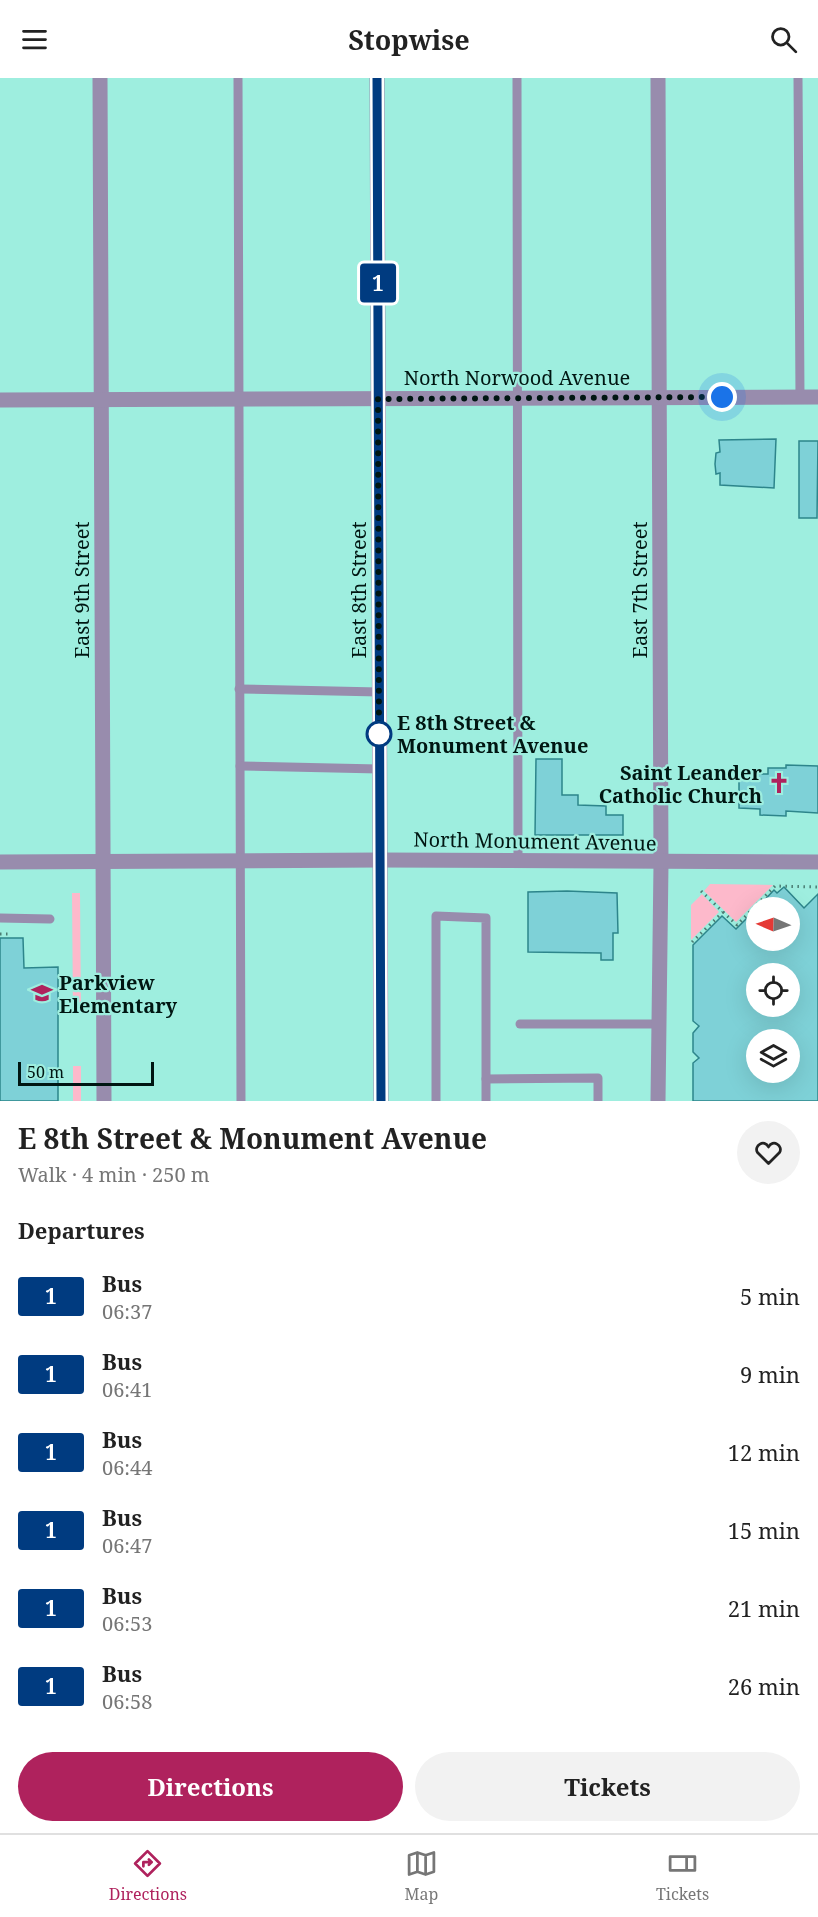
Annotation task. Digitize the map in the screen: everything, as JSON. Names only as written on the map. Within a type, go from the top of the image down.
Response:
[{"type":"street","name":"East 9th Street","points":[[100,78],[104,1101]]},
{"type":"street","name":"East 8th Street","points":[[377,78],[381,1101]]},
{"type":"street","name":"East 7th Street","points":[[658,78],[661,864],[661,1024],[658,1101]]},
{"type":"street","name":"North Norwood Avenue","points":[[0,400],[818,397]]},
{"type":"street","name":"North Monument Avenue","points":[[0,862],[380,860],[661,864],[818,862]]},
{"type":"lane","points":[[238,78],[242,1101]]},
{"type":"lane","points":[[517,78],[518,861]]},
{"type":"lane","points":[[798,78],[800,397]]},
{"type":"lane","points":[[239,689],[379,692]]},
{"type":"lane","points":[[240,766],[379,769]]},
{"type":"lane","points":[[436,1101],[436,916],[486,918],[486,1101]]},
{"type":"lane","points":[[0,918],[50,919]]},
{"type":"lane","points":[[520,1024],[661,1024]]},
{"type":"lane","points":[[486,1079],[598,1078],[598,1101]]},
{"type":"path","points":[[700,890],[737,925],[775,886],[818,887]]},
{"type":"path","points":[[692,942],[723,912]]},
{"type":"shaded area","points":[[710,884],[773,885],[761,897],[746,897],[746,912],[736,922],[704,891]]},
{"type":"shaded area","points":[[72,893],[80,893],[81,1013],[73,1014]]},
{"type":"shaded area","points":[[702,894],[719,912],[691,940],[691,905]]},
{"type":"shaded area","points":[[73,1066],[81,1066],[81,1101],[73,1101]]},
{"type":"building","points":[[776,439],[774,488],[720,485],[720,473],[716,474],[715,464],[716,453],[720,452],[719,440]]},
{"type":"building","points":[[799,441],[818,441],[817,518],[799,518]]},
{"type":"building","points":[[536,759],[562,759],[562,795],[578,795],[578,805],[606,806],[606,815],[623,815],[623,835],[535,835]]},
{"type":"building","name":"Saint Leander Catholic Church","points":[[786,765],[818,766],[818,813],[786,811],[786,816],[760,815],[760,809],[739,808],[739,774],[768,774],[768,768],[786,768]]},
{"type":"building","points":[[784,887],[794,897],[767,897],[774,890],[777,893]]},
{"type":"building","points":[[528,892],[617,893],[618,933],[613,933],[613,960],[601,960],[601,953],[528,952]]},
{"type":"building","points":[[818,894],[818,1101],[693,1101],[693,1063],[699,1058],[693,1052],[693,1033],[699,1026],[693,1021],[693,945],[722,916],[736,929],[746,919],[746,951],[800,951],[800,904],[804,908]]},
{"type":"building","points":[[0,938],[23,938],[24,968],[58,967],[58,1101],[0,1101]]},
{"type":"bus line","name":"1","points":[[377,78],[381,1101]]},
{"type":"place","name":"E 8th Street & Monument Avenue","points":[[379,734]]},
{"type":"place","name":"Saint Leander Catholic Church","points":[[779,783]]},
{"type":"place","name":"Parkview Elementary","points":[[42,993]]},
{"type":"route","points":[[379,734],[378,399],[722,397]]}]
